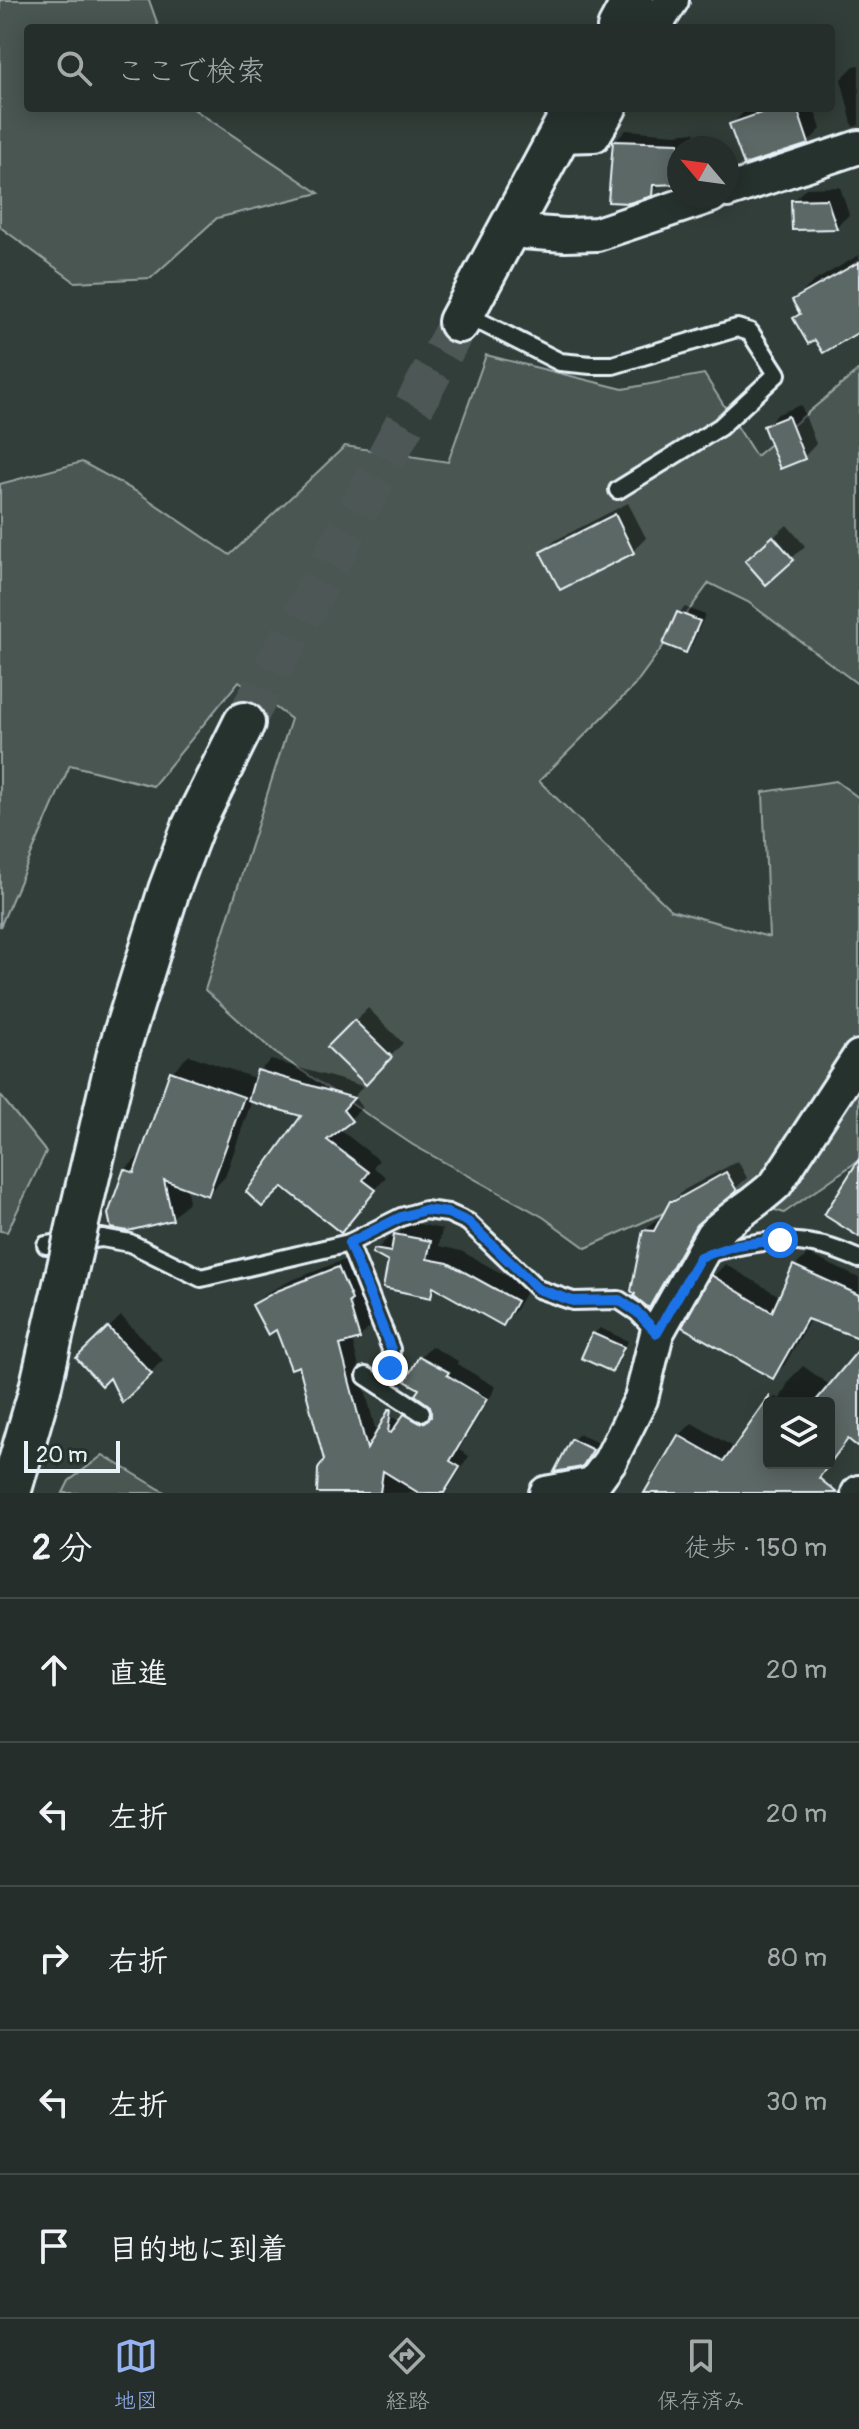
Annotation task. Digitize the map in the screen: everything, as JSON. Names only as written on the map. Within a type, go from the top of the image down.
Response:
[{"type":"street","points":[[620,24],[633,0]]},
{"type":"street","points":[[657,24],[672,0]]},
{"type":"street","points":[[461,318],[566,122],[594,135],[608,112]]},
{"type":"street","points":[[739,187],[859,147]]},
{"type":"street","points":[[507,231],[597,234],[675,208]]},
{"type":"street","points":[[10,1493],[40,1389],[118,1053],[169,890],[193,826],[244,723]]},
{"type":"street","points":[[546,1493],[591,1488],[610,1461],[641,1399],[657,1333],[712,1235],[776,1184],[859,1057]]},
{"type":"lane","points":[[461,318],[560,362],[591,365],[613,365],[737,328],[750,332],[777,374],[720,427],[618,490]]},
{"type":"lane","points":[[46,1245],[102,1238],[130,1243],[201,1278],[349,1243],[425,1210],[448,1213],[468,1222],[538,1289],[573,1301],[619,1300],[637,1312],[657,1333]]},
{"type":"lane","points":[[700,1257],[736,1245],[780,1240],[819,1245],[859,1259]]},
{"type":"lane","points":[[349,1243],[391,1349],[385,1388]]},
{"type":"lane","points":[[366,1376],[421,1412]]},
{"type":"shaded area","points":[[0,0],[149,0],[158,24],[24,24],[24,112],[198,112],[319,193],[217,218],[151,278],[75,282],[0,227]]},
{"type":"shaded area","points":[[486,355],[623,389],[704,374],[756,456],[859,370],[859,685],[748,602],[709,583],[634,686],[539,781],[671,910],[769,937],[763,792],[836,781],[859,798],[859,1160],[784,1213],[714,1190],[586,1248],[543,1217],[413,1145],[274,1052],[205,990],[291,719],[239,681],[153,786],[70,765],[0,927],[0,484],[82,462],[139,493],[230,555],[345,446],[448,462]]},
{"type":"shaded area","points":[[0,1095],[46,1152],[7,1232],[0,1231]]},
{"type":"shaded area","points":[[103,1455],[166,1493],[63,1493],[69,1481]]},
{"type":"building","points":[[764,112],[798,112],[809,144],[744,165],[739,151],[739,136],[733,136],[729,124]]},
{"type":"building","points":[[613,141],[667,143],[667,184],[653,185],[652,196],[629,203],[608,202]]},
{"type":"building","points":[[827,199],[837,229],[792,230],[791,200]]},
{"type":"building","points":[[859,262],[859,332],[823,353],[815,340],[808,344],[793,318],[800,314],[792,300]]},
{"type":"building","points":[[788,416],[805,459],[780,469],[763,426]]},
{"type":"building","points":[[615,514],[634,553],[560,590],[540,552]]},
{"type":"building","points":[[773,536],[794,560],[766,585],[745,561]]},
{"type":"building","points":[[677,612],[700,621],[686,653],[663,644]]},
{"type":"building","points":[[354,1020],[392,1057],[366,1085],[327,1047]]},
{"type":"building","points":[[257,1070],[354,1098],[343,1110],[352,1121],[327,1140],[369,1172],[363,1180],[376,1190],[341,1233],[283,1187],[262,1207],[246,1192],[301,1116],[248,1101]]},
{"type":"building","points":[[170,1071],[244,1097],[208,1196],[164,1180],[173,1220],[128,1231],[111,1228],[108,1214],[124,1169],[134,1173]]},
{"type":"building","points":[[859,1159],[859,1237],[824,1215]]},
{"type":"building","points":[[726,1172],[737,1191],[696,1225],[649,1308],[631,1291],[643,1230],[654,1231],[670,1201]]},
{"type":"building","points":[[394,1234],[431,1241],[427,1259],[448,1263],[517,1301],[503,1326],[433,1287],[431,1298],[383,1288],[388,1262],[372,1253],[374,1249],[391,1252]]},
{"type":"building","points":[[793,1265],[859,1295],[859,1338],[807,1319],[773,1379],[682,1327],[711,1275],[772,1312]]},
{"type":"building","points":[[338,1267],[352,1300],[349,1302],[360,1339],[340,1345],[367,1449],[389,1409],[388,1432],[391,1433],[404,1414],[420,1423],[431,1417],[430,1406],[415,1395],[419,1389],[405,1381],[419,1356],[449,1372],[447,1375],[487,1399],[450,1461],[460,1467],[444,1493],[419,1493],[383,1471],[380,1493],[317,1493],[318,1469],[324,1460],[299,1366],[291,1369],[276,1330],[268,1335],[252,1305],[277,1291]]},
{"type":"building","points":[[108,1327],[152,1374],[122,1403],[110,1378],[102,1386],[76,1358]]},
{"type":"building","points":[[592,1333],[624,1347],[612,1372],[581,1358]]},
{"type":"building","points":[[859,1349],[859,1448],[848,1439],[835,1456],[835,1397],[819,1397]]},
{"type":"building","points":[[763,1406],[763,1469],[826,1469],[819,1478],[837,1493],[644,1493],[678,1435],[724,1461]]},
{"type":"building","points":[[571,1439],[593,1450],[582,1467],[554,1472]]},
{"type":"tunnel","points":[[244,723],[459,322]]},
{"type":"route","points":[[390,1368],[391,1349],[349,1243],[401,1217],[425,1210],[448,1213],[468,1222],[538,1289],[573,1301],[619,1300],[637,1312],[657,1333],[700,1257],[736,1245],[780,1240]]}]
